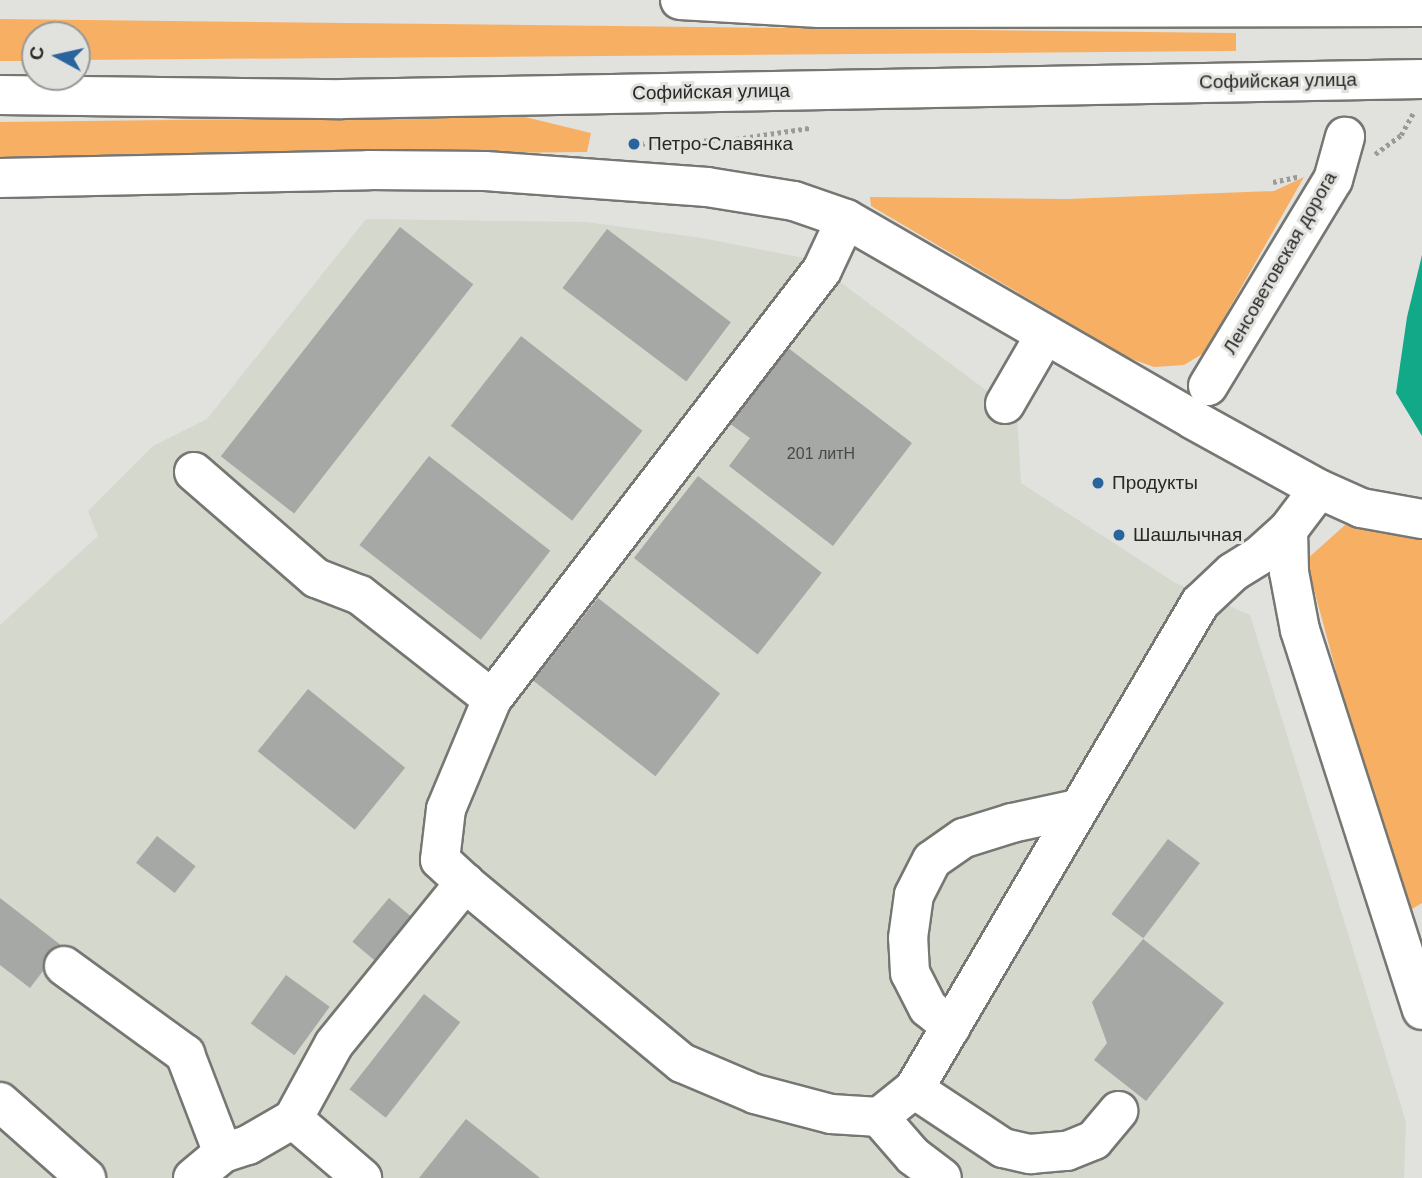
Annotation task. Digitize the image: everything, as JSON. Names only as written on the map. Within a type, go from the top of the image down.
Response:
[{"type":"street","points":[[680,0],[819,8],[1422,7]]},
{"type":"street","name":"Софийская улица","points":[[0,95],[342,99],[1422,79]]},
{"type":"street","name":"Ленсоветовская дорога","points":[[1200,403],[1333,180],[1345,137]]},
{"type":"street","points":[[0,178],[355,170],[485,171],[707,187],[794,201],[846,219],[1045,335],[1200,403],[1319,489],[1362,508],[1422,519]]},
{"type":"street","points":[[846,219],[822,270],[492,699],[446,809],[440,860],[682,1063],[755,1094],[831,1114],[879,1117],[914,1089],[1200,603],[1233,572],[1259,555],[1288,530],[1319,489]]},
{"type":"street","points":[[1005,404],[1045,335]]},
{"type":"street","points":[[194,472],[316,578],[360,595],[492,699]]},
{"type":"street","points":[[1288,530],[1289,572],[1300,630],[1422,1010]]},
{"type":"street","points":[[951,1027],[928,1008],[910,973],[908,938],[914,895],[932,860],[964,838],[1012,823],[1077,809]]},
{"type":"street","points":[[193,1178],[223,1153],[248,1145],[293,1119],[334,1044],[465,883]]},
{"type":"street","points":[[64,966],[185,1054],[223,1153]]},
{"type":"street","points":[[914,1089],[1003,1148],[1030,1154],[1067,1151],[1094,1140],[1118,1111]]},
{"type":"street","points":[[0,1102],[86,1178]]},
{"type":"street","points":[[879,1117],[912,1156],[942,1178]]},
{"type":"street","points":[[293,1119],[362,1178]]},
{"type":"path","points":[[634,144],[736,139],[809,128]]},
{"type":"shaded area","points":[[0,19],[1236,33],[1236,51],[91,60],[91,21],[21,21],[21,61],[0,61]]},
{"type":"shaded area","points":[[521,116],[591,133],[587,152],[0,157],[0,122]]},
{"type":"shaded area","points":[[1304,177],[1204,353],[1184,365],[1154,367],[1129,358],[871,206],[870,197],[1067,199],[1274,191]]},
{"type":"shaded area","points":[[366,219],[586,222],[702,238],[809,259],[1017,413],[1021,483],[1174,582],[1250,615],[1406,1122],[1404,1178],[0,1178],[0,625],[98,536],[88,511],[153,446],[207,419]]},
{"type":"shaded area","points":[[1422,255],[1422,436],[1396,393],[1407,317]]},
{"type":"shaded area","points":[[1345,525],[1422,535],[1422,903],[1402,915],[1306,560]]},
{"type":"building","points":[[400,227],[473,284],[294,514],[221,456]]},
{"type":"building","points":[[607,229],[731,322],[686,381],[562,288]]},
{"type":"building","points":[[521,336],[642,431],[572,521],[451,426]]},
{"type":"building","points":[[787,347],[912,443],[833,546],[729,466],[750,438],[729,423]]},
{"type":"building","points":[[429,456],[550,551],[481,640],[359,545]]},
{"type":"building","points":[[698,476],[822,573],[758,655],[634,558]]},
{"type":"building","points":[[598,598],[720,693],[655,776],[533,681]]},
{"type":"building","points":[[308,689],[405,768],[355,830],[258,751]]},
{"type":"building","points":[[157,836],[196,866],[175,893],[136,863]]},
{"type":"building","points":[[1168,839],[1200,863],[1143,938],[1111,914]]},
{"type":"building","points":[[0,898],[62,946],[30,988],[0,965]]},
{"type":"building","points":[[389,898],[419,923],[382,967],[352,942]]},
{"type":"building","points":[[1143,939],[1224,1003],[1146,1101],[1094,1060],[1107,1043],[1092,1002]]},
{"type":"building","points":[[286,975],[330,1007],[294,1055],[251,1024]]},
{"type":"building","points":[[424,994],[460,1022],[386,1118],[350,1089]]},
{"type":"building","points":[[466,1119],[540,1178],[419,1178]]},
{"type":"place","name":"Петро-Славянка","points":[[634,144]]},
{"type":"place","name":"Продукты","points":[[1098,483]]},
{"type":"place","name":"Шашлычная","points":[[1119,535]]}]
